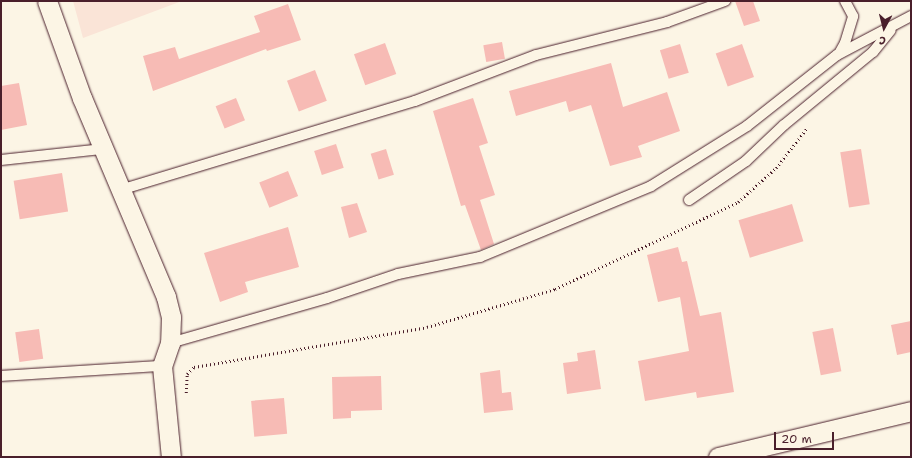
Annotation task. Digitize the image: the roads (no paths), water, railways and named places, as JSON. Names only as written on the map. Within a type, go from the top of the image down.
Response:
[{"type":"street","points":[[47,1],[103,149],[166,297],[171,317],[170,343],[162,366],[171,457]]},
{"type":"street","points":[[718,457],[911,411]]},
{"type":"lane","points":[[120,190],[415,101],[536,55],[667,22],[725,1]]},
{"type":"lane","points":[[837,55],[845,44],[853,16],[845,1]]},
{"type":"lane","points":[[170,343],[327,298],[398,274],[480,257],[651,186],[747,126],[837,55],[859,41],[892,29],[911,16]]},
{"type":"lane","points":[[689,200],[746,161],[784,125],[873,52],[892,29]]},
{"type":"lane","points":[[1,160],[103,149]]},
{"type":"lane","points":[[1,376],[162,366]]}]
